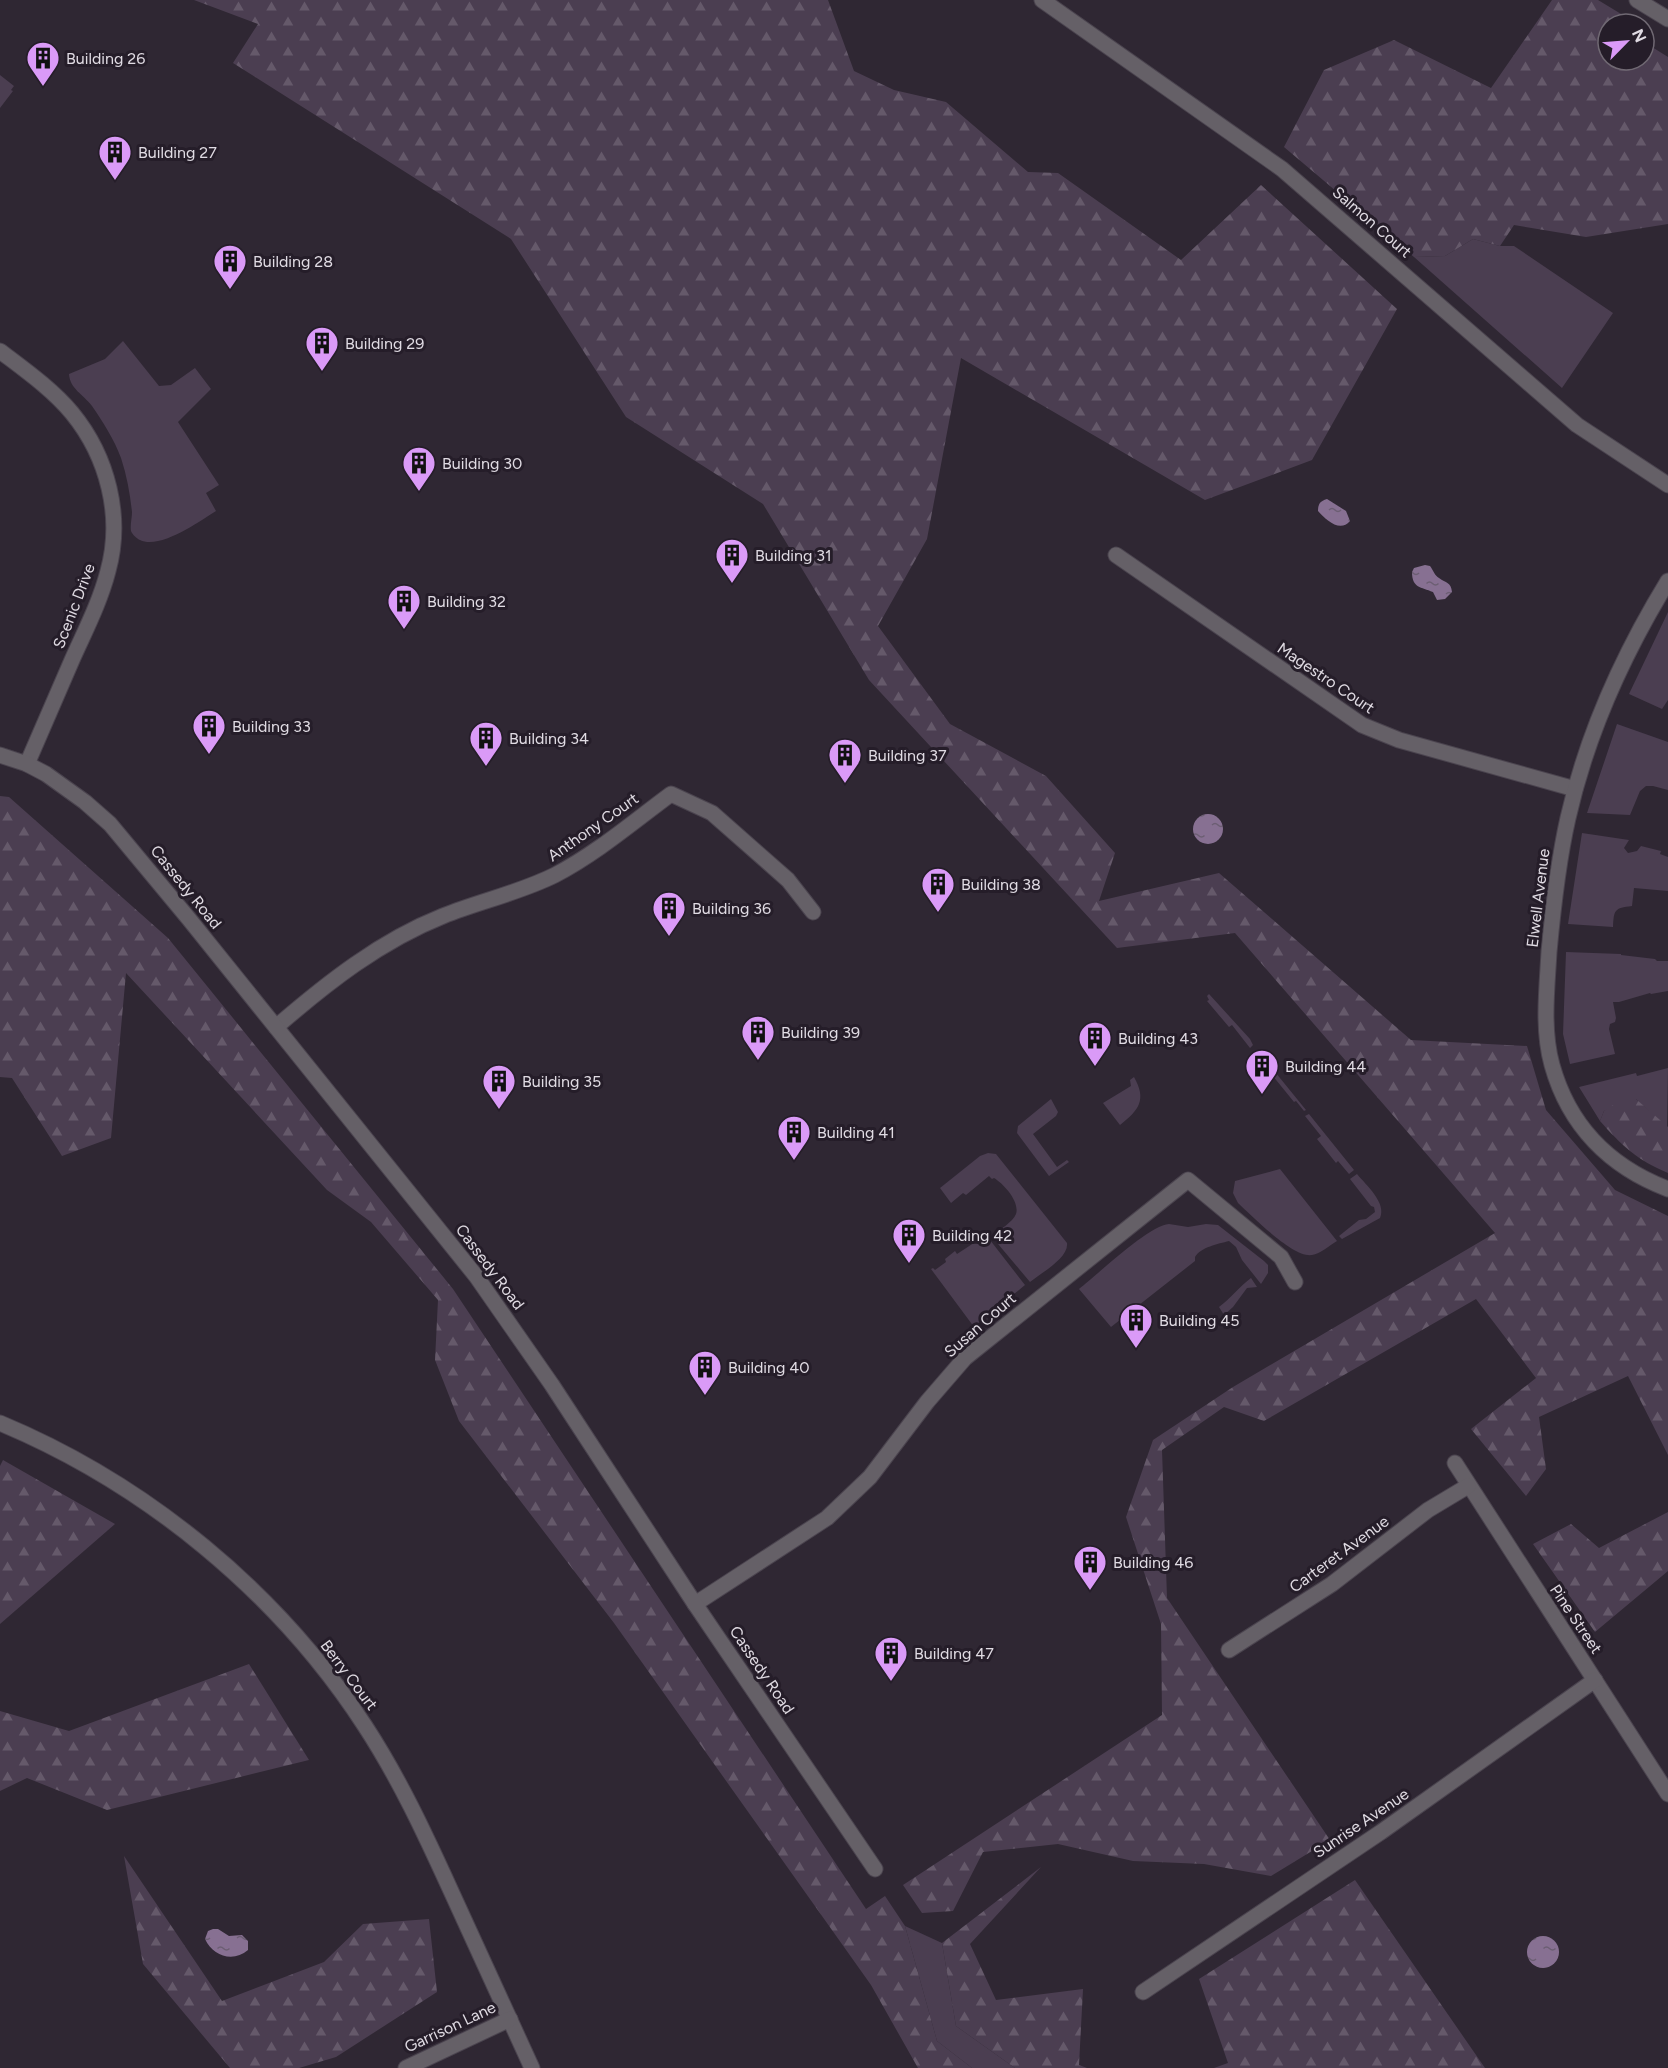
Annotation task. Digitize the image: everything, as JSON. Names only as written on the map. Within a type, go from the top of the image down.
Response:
[{"type":"street","name":"Salmon Court","points":[[1042,0],[1282,169],[1577,425],[1668,485]]},
{"type":"street","points":[[1637,0],[1668,20]]},
{"type":"street","name":"Scenic Drive","points":[[0,351],[61,400],[84,430],[94,446],[105,474],[113,510],[112,555],[104,586],[27,764]]},
{"type":"street","name":"Magestro Court","points":[[1116,555],[1362,725],[1399,740],[1575,789]]},
{"type":"street","name":"Elwell Avenue","points":[[1668,581],[1651,608],[1624,661],[1587,752],[1575,789],[1558,875],[1546,1005],[1546,1028],[1551,1063],[1560,1088],[1574,1114],[1603,1151],[1618,1164],[1668,1189]]},
{"type":"street","name":"Cassedy Road","points":[[0,755],[27,764],[45,774],[74,793],[110,824],[476,1276],[552,1385],[695,1604],[875,1869]]},
{"type":"street","name":"Anthony Court","points":[[276,1027],[310,998],[374,951],[443,916],[515,892],[555,875],[596,850],[671,794],[712,813],[788,880],[813,912]]},
{"type":"street","name":"Susan Court","points":[[695,1604],[827,1518],[870,1476],[927,1402],[966,1358],[1188,1180],[1281,1257],[1295,1282]]},
{"type":"street","name":"Berry Court","points":[[0,1423],[39,1439],[79,1460],[155,1509],[239,1577],[303,1645],[348,1701],[402,1789],[532,2068]]},
{"type":"street","name":"Pine Street","points":[[1455,1463],[1668,1794]]},
{"type":"street","name":"Carteret Avenue","points":[[1229,1650],[1332,1584],[1428,1510],[1468,1486]]},
{"type":"street","name":"Sunrise Avenue","points":[[1143,1992],[1381,1832],[1595,1680]]},
{"type":"street","name":"Garrison Lane","points":[[406,2068],[510,2019]]},
{"type":"green space","points":[[194,0],[828,0],[854,71],[894,90],[946,102],[1028,172],[1058,173],[1181,260],[1261,185],[1397,309],[1312,460],[1205,500],[961,358],[927,539],[878,626],[950,724],[1046,776],[1115,853],[1099,901],[1219,873],[1411,1040],[1527,1046],[1546,1110],[1615,1190],[1668,1216],[1668,1455],[1628,1376],[1539,1417],[1546,1469],[1526,1496],[1471,1429],[1536,1378],[1476,1299],[1264,1421],[1224,1407],[1162,1450],[1167,1598],[1330,1840],[1271,1876],[1204,1864],[1133,1861],[1058,1844],[983,1852],[953,1911],[922,1913],[903,1885],[1162,1715],[1161,1624],[1126,1517],[1153,1440],[1233,1387],[1495,1233],[1235,933],[1117,948],[869,680],[763,504],[626,417],[511,239],[233,63],[258,24]]},
{"type":"green space","points":[[1552,0],[1598,0],[1618,12],[1596,12],[1596,72],[1656,72],[1656,50],[1668,57],[1668,224],[1586,237],[1514,225],[1500,246],[1473,239],[1445,256],[1414,257],[1284,147],[1324,70],[1394,40],[1491,88]]},
{"type":"green space","points":[[0,75],[14,86],[11,90],[13,91],[0,108]]},
{"type":"green space","points":[[1473,239],[1500,246],[1514,246],[1613,313],[1562,388],[1414,257],[1445,256]]},
{"type":"green space","points":[[123,341],[159,386],[171,385],[195,368],[211,389],[178,422],[219,485],[206,493],[216,511],[180,533],[158,541],[140,540],[132,532],[132,512],[121,458],[108,431],[96,412],[74,388],[69,374],[105,359]]},
{"type":"green space","points":[[1668,612],[1668,700],[1662,709],[1629,694]]},
{"type":"green space","points":[[1617,724],[1668,742],[1668,790],[1646,786],[1640,791],[1630,815],[1587,813]]},
{"type":"green space","points":[[0,796],[9,797],[168,938],[453,1289],[866,1909],[885,1896],[905,1926],[937,2041],[972,2068],[918,2068],[871,1985],[614,1623],[459,1421],[435,1360],[438,1300],[371,1222],[327,1190],[126,973],[111,1138],[62,1156],[12,1078],[0,1077]]},
{"type":"green space","points":[[1582,833],[1629,840],[1624,848],[1628,853],[1637,851],[1641,846],[1661,851],[1660,854],[1668,857],[1668,891],[1634,888],[1632,906],[1616,911],[1613,927],[1568,924]]},
{"type":"green space","points":[[1566,952],[1621,954],[1668,961],[1668,991],[1613,1002],[1616,1018],[1615,1022],[1610,1024],[1609,1029],[1615,1054],[1570,1064],[1563,1034]]},
{"type":"green space","points":[[1209,994],[1250,1039],[1253,1045],[1250,1048],[1232,1025],[1229,1027],[1207,1001]]},
{"type":"green space","points":[[1262,1056],[1306,1110],[1304,1111],[1296,1101],[1294,1102],[1259,1059]]},
{"type":"green space","points":[[1668,1068],[1667,1128],[1636,1099],[1604,1111],[1600,1121],[1579,1087],[1636,1073],[1637,1076]]},
{"type":"green space","points":[[1134,1077],[1140,1092],[1139,1104],[1120,1125],[1103,1103],[1131,1086],[1130,1080]]},
{"type":"green space","points":[[1625,1097],[1636,1099],[1668,1127],[1668,1173],[1631,1152],[1600,1121],[1604,1111]]},
{"type":"green space","points":[[1051,1099],[1058,1112],[1056,1116],[1033,1134],[1057,1167],[1067,1160],[1069,1162],[1049,1176],[1017,1133],[1018,1126]]},
{"type":"green space","points":[[1309,1114],[1354,1170],[1349,1174],[1338,1161],[1336,1163],[1317,1139],[1321,1136],[1305,1116]]},
{"type":"green space","points":[[988,1153],[996,1154],[1067,1243],[1064,1254],[1059,1260],[1030,1282],[993,1238],[993,1235],[1014,1217],[1017,1209],[1002,1184],[989,1176],[966,1195],[963,1193],[951,1203],[940,1188],[980,1156]]},
{"type":"green space","points":[[1280,1169],[1337,1241],[1318,1253],[1304,1254],[1284,1243],[1238,1203],[1233,1193],[1235,1181]]},
{"type":"green space","points":[[1357,1174],[1378,1200],[1381,1206],[1380,1218],[1342,1239],[1339,1236],[1359,1220],[1366,1219],[1375,1212],[1374,1207],[1350,1179]]},
{"type":"green space","points":[[1169,1224],[1188,1227],[1218,1225],[1264,1261],[1268,1265],[1268,1273],[1261,1284],[1242,1260],[1236,1247],[1229,1241],[1210,1246],[1195,1257],[1195,1261],[1111,1327],[1079,1289],[1136,1241]]},
{"type":"green space","points":[[983,1237],[990,1240],[1025,1285],[974,1327],[931,1269],[935,1270],[955,1251],[957,1254]]},
{"type":"green space","points":[[1251,1278],[1257,1287],[1247,1288],[1224,1315],[1219,1307]]},
{"type":"green space","points":[[3,1460],[115,1524],[0,1624],[0,1466]]},
{"type":"green space","points":[[1668,1512],[1668,1571],[1595,1632],[1533,1544],[1571,1524],[1599,1548]]},
{"type":"green space","points":[[249,1664],[309,1760],[107,1810],[27,1778],[0,1791],[0,1711],[69,1731]]},
{"type":"green space","points":[[124,1856],[222,2001],[324,1962],[363,1924],[429,1919],[437,1992],[336,2057],[299,2068],[230,2068],[143,1964]]},
{"type":"green space","points":[[1041,1867],[970,1944],[996,2000],[1083,1989],[1079,2065],[1087,2068],[1015,2068],[956,2026],[942,1943]]},
{"type":"green space","points":[[1355,1880],[1485,2068],[1214,2068],[1228,2063],[1199,1979]]},
{"type":"green space","points":[[905,1926],[942,1943],[956,2026],[1015,2068],[972,2068],[937,2041]]},
{"type":"water","points":[[1327,499],[1346,511],[1350,521],[1342,526],[1333,524],[1321,515],[1318,511],[1319,505]]},
{"type":"water","points":[[1430,566],[1436,576],[1451,586],[1452,592],[1445,599],[1437,600],[1433,592],[1415,584],[1412,577],[1414,568]]},
{"type":"water","points":[[1208,814],[1214,815],[1222,823],[1222,835],[1214,843],[1208,844],[1202,843],[1194,835],[1193,829],[1194,823],[1202,815]]},
{"type":"water","points":[[218,1929],[229,1936],[242,1935],[248,1941],[248,1950],[230,1957],[213,1950],[205,1939],[208,1931]]},
{"type":"water","points":[[1543,1936],[1554,1941],[1559,1952],[1554,1963],[1543,1968],[1532,1963],[1527,1952],[1532,1941]]},
{"type":"place","name":"Building 26","points":[[43,87]]},
{"type":"place","name":"Building 27","points":[[115,181]]},
{"type":"place","name":"Building 28","points":[[230,290]]},
{"type":"place","name":"Building 29","points":[[322,372]]},
{"type":"place","name":"Building 30","points":[[419,492]]},
{"type":"place","name":"Building 31","points":[[732,584]]},
{"type":"place","name":"Building 32","points":[[404,630]]},
{"type":"place","name":"Building 33","points":[[209,755]]},
{"type":"place","name":"Building 34","points":[[486,767]]},
{"type":"place","name":"Building 37","points":[[845,784]]},
{"type":"place","name":"Building 38","points":[[938,913]]},
{"type":"place","name":"Building 36","points":[[669,937]]},
{"type":"place","name":"Building 39","points":[[758,1061]]},
{"type":"place","name":"Building 43","points":[[1095,1067]]},
{"type":"place","name":"Building 44","points":[[1262,1095]]},
{"type":"place","name":"Building 35","points":[[499,1110]]},
{"type":"place","name":"Building 41","points":[[794,1161]]},
{"type":"place","name":"Building 42","points":[[909,1264]]},
{"type":"place","name":"Building 45","points":[[1136,1349]]},
{"type":"place","name":"Building 40","points":[[705,1396]]},
{"type":"place","name":"Building 46","points":[[1090,1591]]},
{"type":"place","name":"Building 47","points":[[891,1682]]}]
